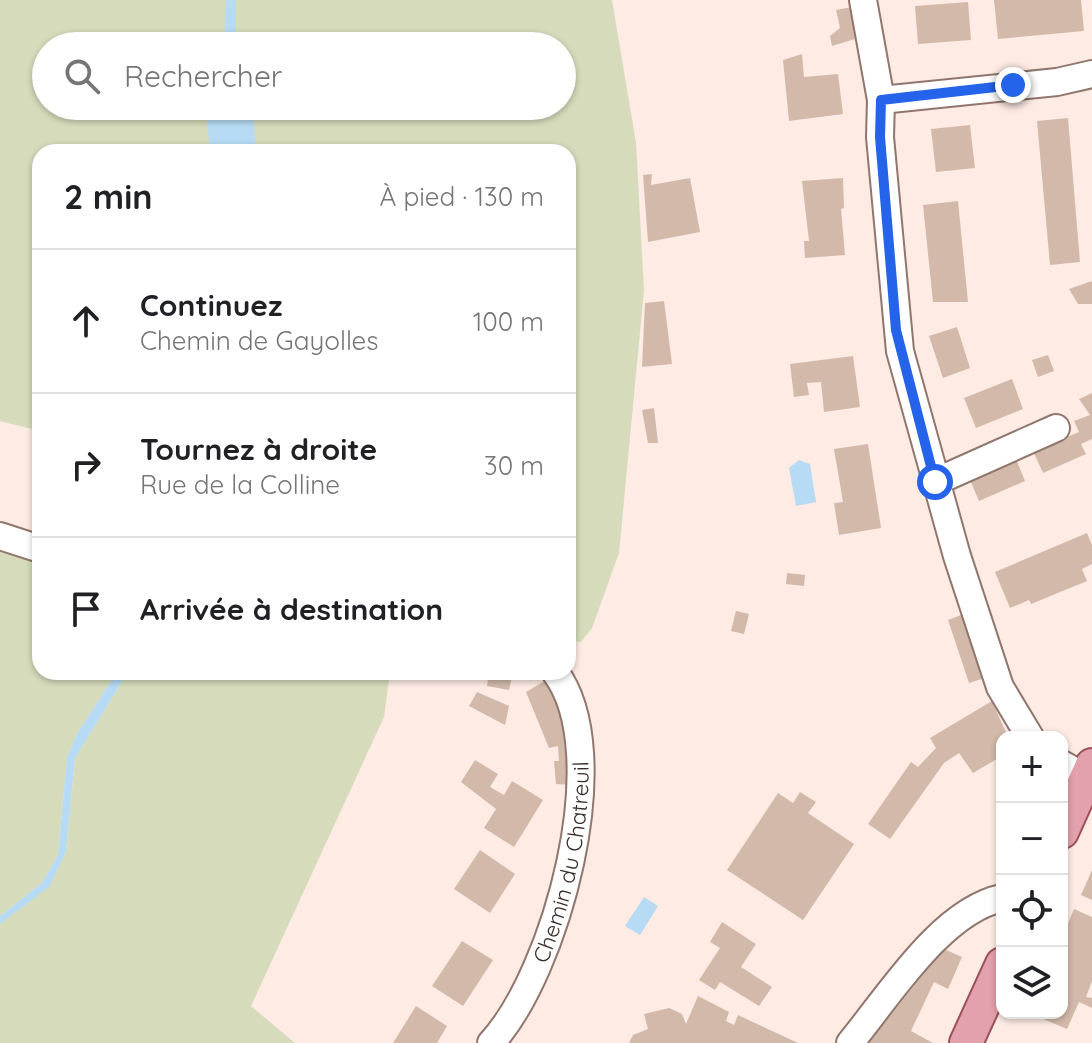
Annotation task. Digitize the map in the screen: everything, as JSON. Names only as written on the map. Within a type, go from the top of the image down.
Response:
[{"type":"main road","points":[[1068,811],[1080,769]]},
{"type":"main road","points":[[972,1041],[996,979]]},
{"type":"street","points":[[863,0],[881,100],[880,137],[896,330],[935,482],[1000,687],[1026,731]]},
{"type":"street","points":[[881,100],[1057,82],[1092,74]]},
{"type":"street","points":[[935,482],[1056,428]]},
{"type":"street","points":[[0,536],[32,546]]},
{"type":"street","name":"Chemin du Chatreuil","points":[[491,1043],[521,1001],[534,970],[564,882],[582,809],[581,743],[567,694],[559,680]]},
{"type":"street","points":[[850,1043],[943,929],[970,908],[996,900]]},
{"type":"green space","points":[[0,0],[612,0],[636,143],[644,290],[619,553],[592,628],[581,642],[576,642],[576,144],[32,144],[32,429],[0,421]]},
{"type":"green space","points":[[0,552],[32,558],[32,680],[112,680],[78,732],[67,757],[58,855],[42,883],[0,916]]},
{"type":"green space","points":[[123,680],[389,680],[384,717],[251,1006],[295,1043],[0,1043],[0,924],[49,886],[66,852],[75,758]]},
{"type":"water","points":[[226,0],[236,0],[236,32],[225,32]]},
{"type":"water","points":[[799,460],[810,464],[816,502],[796,506],[789,468]]},
{"type":"water","points":[[112,680],[123,680],[75,758],[66,852],[49,887],[0,924],[0,916],[42,883],[58,855],[67,757],[78,732]]},
{"type":"water","points":[[644,897],[658,906],[640,935],[625,926]]},
{"type":"building","points":[[994,0],[1081,0],[1084,31],[998,39]]},
{"type":"building","points":[[968,2],[971,40],[918,44],[915,6]]},
{"type":"building","points":[[852,7],[855,39],[832,46],[830,36],[840,28],[836,10]]},
{"type":"building","points":[[802,54],[804,77],[838,74],[843,114],[789,121],[783,60]]},
{"type":"building","points":[[1068,118],[1080,262],[1050,265],[1037,121]]},
{"type":"building","points":[[970,125],[975,168],[936,172],[931,129]]},
{"type":"building","points":[[652,174],[651,185],[690,178],[700,232],[648,242],[643,175]]},
{"type":"building","points":[[843,178],[844,208],[841,209],[845,255],[805,258],[804,241],[809,241],[802,181]]},
{"type":"building","points":[[958,201],[968,302],[933,302],[923,205]]},
{"type":"building","points":[[1092,281],[1092,304],[1078,304],[1069,289]]},
{"type":"building","points":[[664,301],[672,364],[642,367],[645,303]]},
{"type":"building","points":[[957,327],[970,368],[943,378],[929,336]]},
{"type":"building","points":[[1048,355],[1054,371],[1038,377],[1032,360]]},
{"type":"building","points":[[853,356],[860,407],[824,412],[821,382],[807,383],[809,395],[794,397],[790,364]]},
{"type":"building","points":[[1012,379],[1023,409],[976,428],[964,398]]},
{"type":"building","points":[[1092,393],[1092,439],[1081,444],[1086,454],[1043,473],[1033,451],[1079,432],[1074,421],[1090,415],[1079,399]]},
{"type":"building","points":[[654,408],[658,443],[648,443],[642,410]]},
{"type":"building","points":[[868,444],[881,528],[839,535],[834,503],[843,502],[834,449]]},
{"type":"building","points":[[1016,459],[1025,481],[979,501],[970,480]]},
{"type":"building","points":[[1087,533],[1092,545],[1092,564],[1082,569],[1087,581],[1031,604],[1029,600],[1010,608],[995,572]]},
{"type":"building","points":[[787,573],[805,575],[804,586],[786,584]]},
{"type":"building","points":[[736,611],[749,614],[744,634],[731,631]]},
{"type":"building","points":[[966,613],[988,677],[969,683],[948,620]]},
{"type":"building","points":[[488,680],[511,680],[509,690],[487,686]]},
{"type":"building","points":[[549,680],[561,701],[574,785],[556,784],[554,761],[559,761],[558,746],[549,748],[526,692]]},
{"type":"building","points":[[477,692],[509,706],[505,725],[469,706]]},
{"type":"building","points":[[992,701],[1005,731],[996,731],[996,760],[973,773],[959,753],[944,763],[890,839],[868,824],[911,762],[918,767],[936,748],[930,738]]},
{"type":"building","points":[[475,760],[498,774],[490,787],[504,795],[512,781],[543,800],[514,847],[484,828],[496,809],[461,782]]},
{"type":"building","points":[[800,792],[816,802],[808,813],[854,844],[803,920],[727,870],[778,793],[793,803]]},
{"type":"building","points":[[480,850],[515,874],[490,913],[454,889]]},
{"type":"building","points":[[1092,870],[1092,900],[1081,895]]},
{"type":"building","points":[[1074,909],[1092,917],[1092,981],[1086,997],[1092,998],[1092,1008],[1079,1002],[1067,1029],[1043,1019],[1068,1019],[1068,924]]},
{"type":"building","points":[[722,922],[756,944],[741,967],[772,987],[759,1006],[720,982],[715,990],[699,980],[720,948],[710,942]]},
{"type":"building","points":[[462,941],[493,960],[463,1006],[432,986]]},
{"type":"building","points":[[944,949],[962,957],[948,989],[934,982],[911,1031],[933,1043],[868,1043]]},
{"type":"building","points":[[698,996],[729,1012],[726,1021],[734,1025],[738,1015],[798,1043],[629,1043],[633,1035],[648,1029],[644,1014],[669,1008],[682,1014],[686,1024]]},
{"type":"building","points":[[416,1006],[447,1026],[437,1043],[393,1043]]},
{"type":"waterway","points":[[230,120],[232,144]]},
{"type":"route","points":[[935,482],[896,330],[880,137],[881,100],[1013,85]]}]
